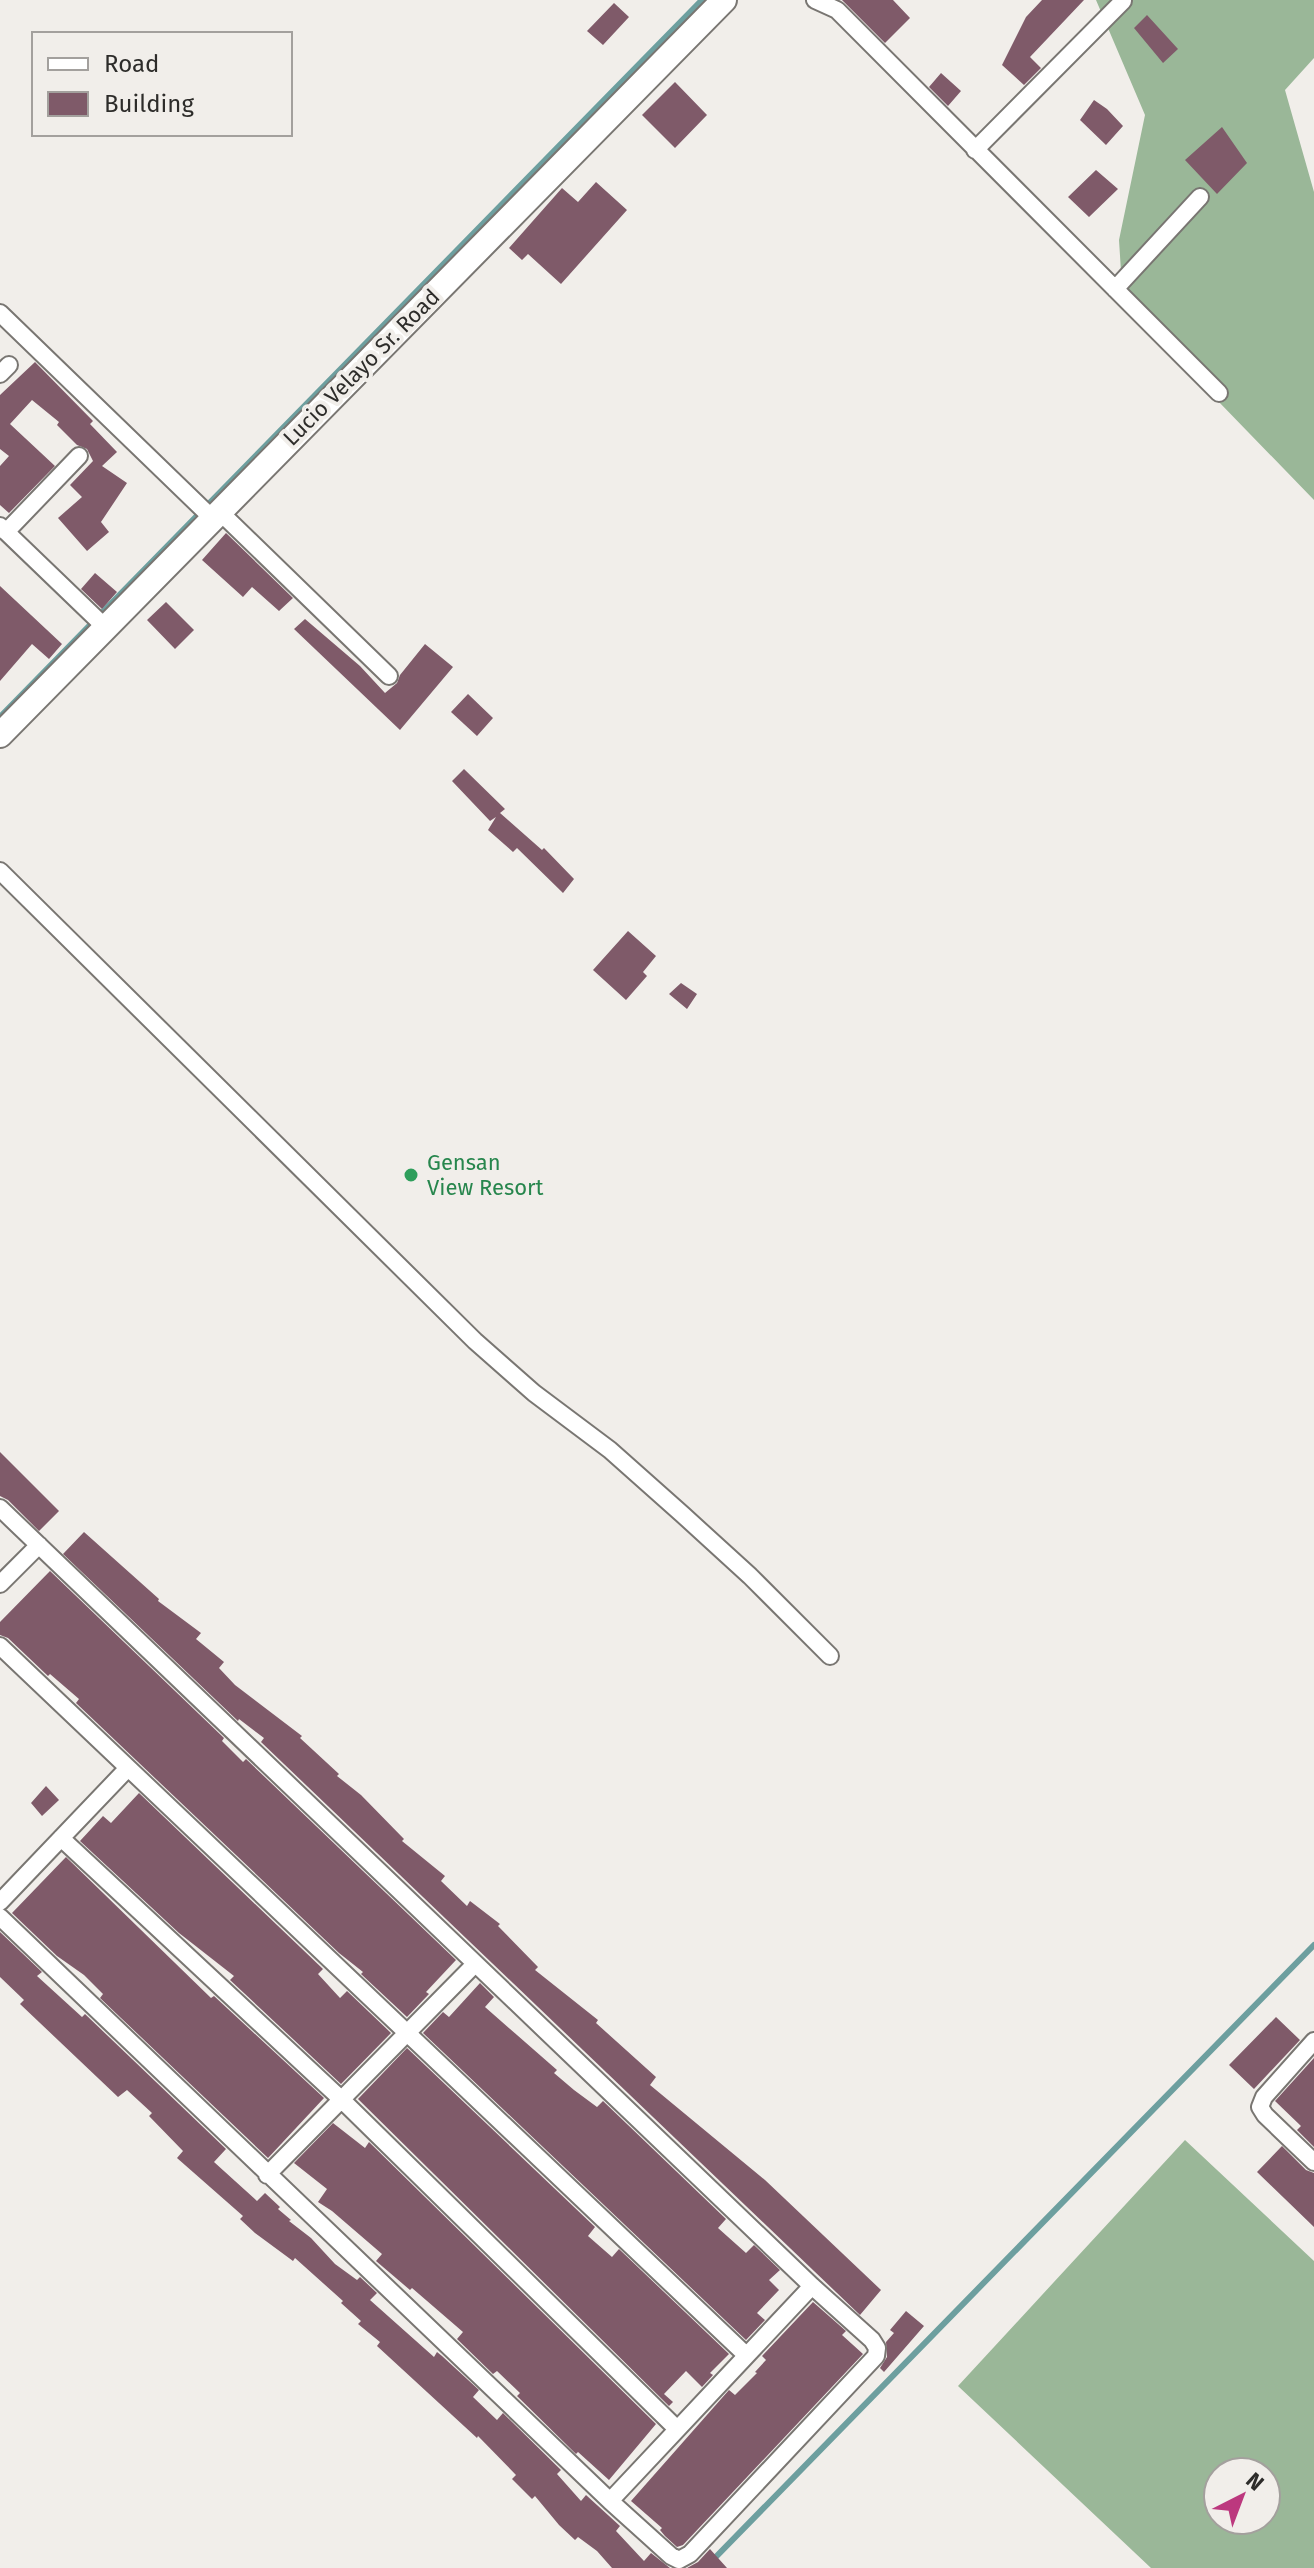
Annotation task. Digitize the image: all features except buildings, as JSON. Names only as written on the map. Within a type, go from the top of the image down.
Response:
[{"type":"main road","name":"Lucio Velayo Sr. Road","points":[[0,735],[100,623],[209,512],[724,0]]},
{"type":"street","points":[[815,0],[837,10],[1219,393]]},
{"type":"street","points":[[975,150],[1123,1]]},
{"type":"street","points":[[1115,289],[1200,197]]},
{"type":"street","points":[[0,313],[209,512],[389,676]]},
{"type":"street","points":[[79,456],[3,529],[100,623]]},
{"type":"street","points":[[0,871],[475,1341],[534,1393],[610,1450],[750,1576],[830,1656]]},
{"type":"street","points":[[0,1508],[872,2340],[877,2352],[755,2486],[690,2554],[679,2560],[610,2501],[0,1917]]},
{"type":"street","points":[[0,1584],[39,1545]]},
{"type":"street","points":[[0,1646],[746,2355]]},
{"type":"street","points":[[0,1902],[128,1768]]},
{"type":"street","points":[[61,1838],[341,2099],[677,2429]]},
{"type":"street","points":[[267,2175],[475,1964]]},
{"type":"street","points":[[1314,2041],[1264,2097],[1260,2107],[1314,2162]]},
{"type":"street","points":[[610,2501],[812,2286]]},
{"type":"green space","points":[[1096,0],[1314,0],[1314,58],[1285,90],[1314,192],[1314,500],[1123,303],[1119,240],[1145,115]]},
{"type":"green space","points":[[1185,2140],[1314,2261],[1314,2568],[1151,2568],[958,2386]]},
{"type":"waterway","points":[[0,717],[702,0]]},
{"type":"waterway","points":[[705,2568],[1314,1945]]},
{"type":"place","name":"Gensan View Resort","points":[[411,1175]]}]
